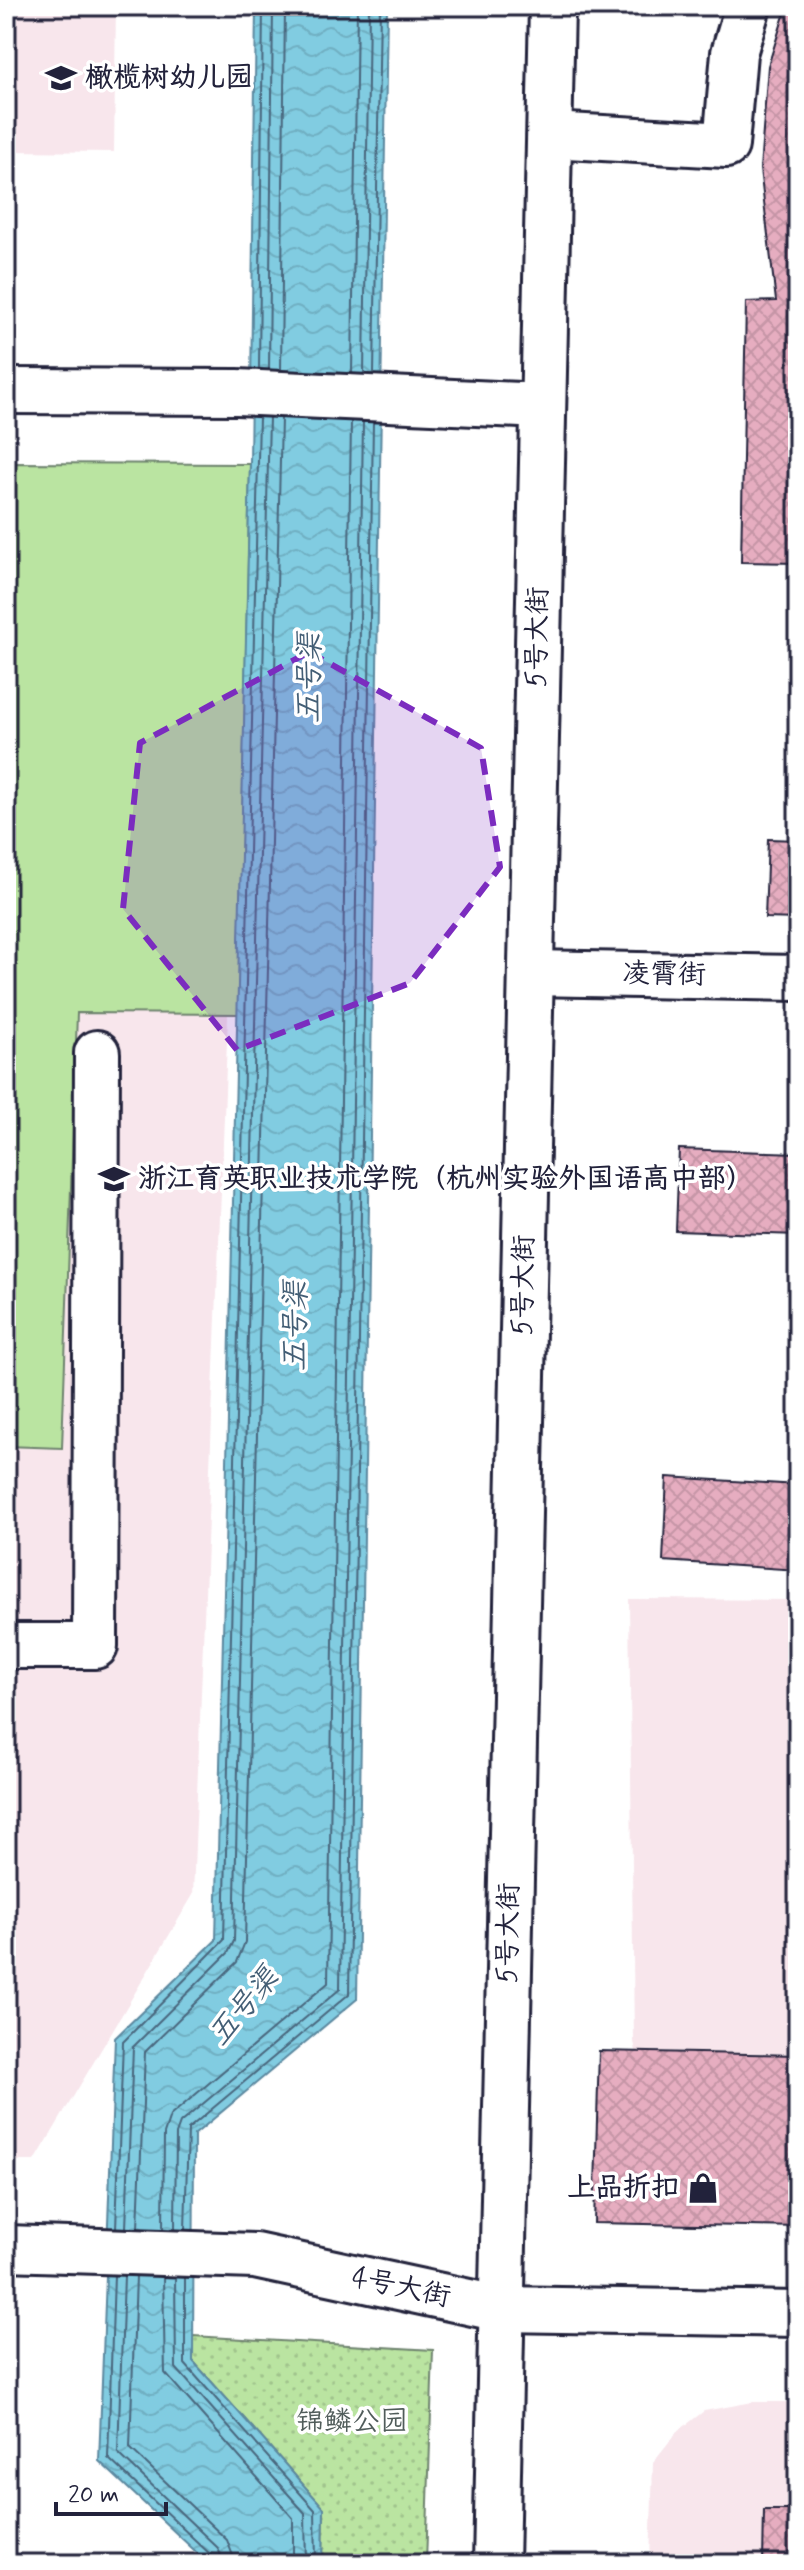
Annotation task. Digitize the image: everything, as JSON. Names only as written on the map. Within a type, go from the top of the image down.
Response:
[{"type":"street","name":"5号大街","points":[[496,2564],[552,6]]},
{"type":"street","points":[[550,135],[726,145],[734,53],[748,6]]},
{"type":"street","points":[[6,391],[237,392],[543,406]]},
{"type":"street","name":"凌霄街","points":[[531,973],[798,978]]},
{"type":"street","points":[[6,1646],[95,1646],[97,1053]]},
{"type":"street","name":"4号大街","points":[[6,2248],[255,2256],[501,2309],[798,2314]]},
{"type":"highlighted area","points":[[309,652],[481,748],[500,867],[410,983],[237,1050],[123,909],[140,743]]},
{"type":"shaded area","name":"橄榄树幼儿园","points":[[6,6],[116,6],[114,152],[6,151]]},
{"type":"shaded area","name":"浙江育英职业技术学院（杭州实验外国语高中部）","points":[[6,463],[250,464],[193,1895],[35,2161],[6,2161]]},
{"type":"shaded area","points":[[629,1599],[798,1600],[798,2192],[649,2108],[634,2042]]},
{"type":"shaded area","points":[[753,2402],[798,2402],[798,2564],[650,2564],[653,2462],[677,2432],[704,2411]]},
{"type":"green space","points":[[6,463],[250,464],[238,1014],[77,1013],[62,1448],[6,1446]]},
{"type":"green space","name":"锦鳞公园","points":[[193,2336],[433,2350],[426,2564],[323,2564],[324,2508],[193,2361]]},
{"type":"water","name":"五号渠","points":[[256,6],[387,6],[357,1999],[194,2135],[193,2361],[324,2508],[323,2564],[209,2564],[99,2461],[115,2038],[216,1940],[250,464]]},
{"type":"building","points":[[787,6],[798,6],[798,563],[741,562],[746,302],[776,301],[760,169],[768,66]]},
{"type":"building","points":[[768,839],[798,840],[798,919],[765,918]]},
{"type":"building","points":[[679,1149],[798,1153],[798,1235],[676,1231]]},
{"type":"building","points":[[667,1477],[798,1485],[798,1570],[663,1561]]},
{"type":"building","points":[[599,2051],[798,2055],[798,2227],[594,2223]]},
{"type":"building","points":[[764,2510],[798,2510],[798,2564],[763,2564]]},
{"type":"place","name":"橄榄树幼儿园","points":[[61,78]]},
{"type":"place","name":"浙江育英职业技术学院（杭州实验外国语高中部）","points":[[114,1179]]},
{"type":"place","name":"上品折扣","points":[[703,2188]]}]
